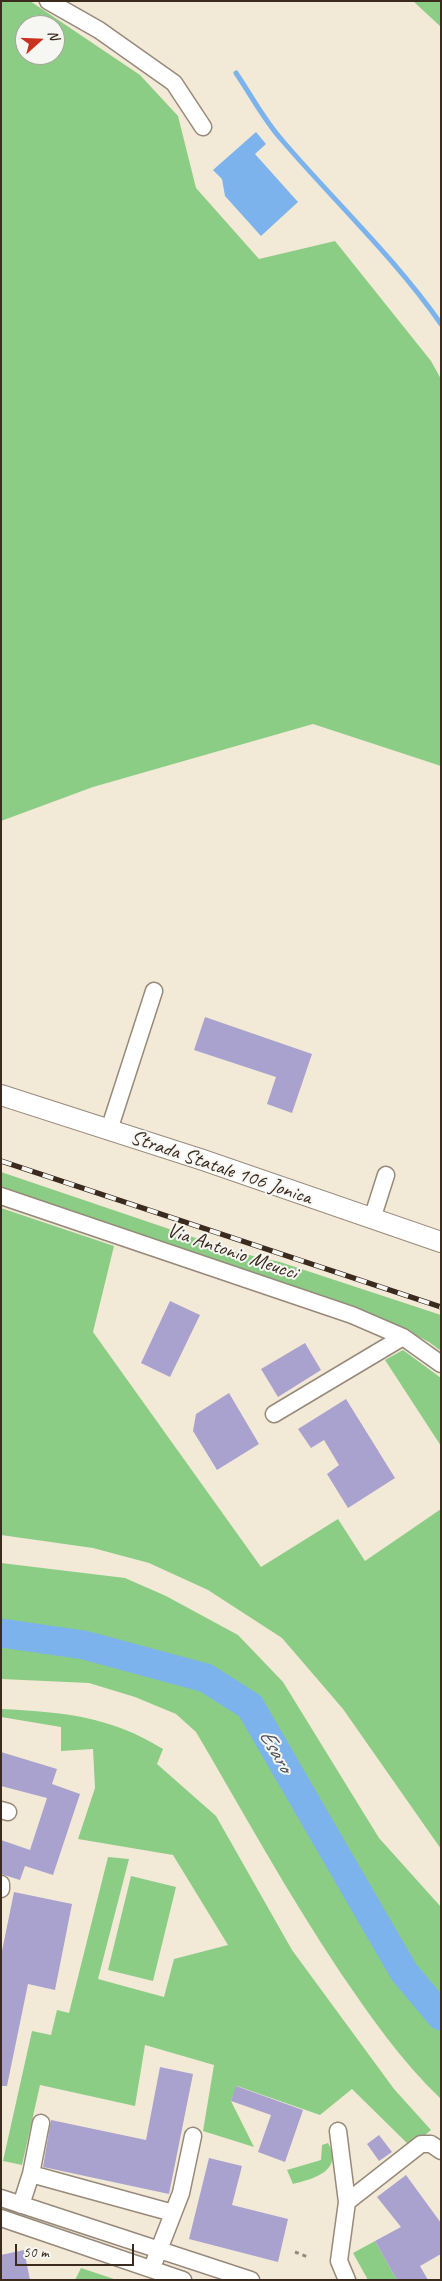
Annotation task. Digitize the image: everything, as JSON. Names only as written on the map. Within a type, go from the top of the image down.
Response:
[{"type":"main road","name":"Strada Statale 106 Jonica","points":[[1,1095],[441,1242]]},
{"type":"street","points":[[48,1],[99,30],[174,83],[203,127]]},
{"type":"street","points":[[109,1130],[154,991]]},
{"type":"street","points":[[372,1219],[386,1175]]},
{"type":"street","name":"Via Antonio Meucci","points":[[1,1196],[352,1316],[403,1337],[441,1364]]},
{"type":"street","points":[[274,1414],[403,1337]]},
{"type":"street","points":[[21,2205],[31,2174],[41,2123]]},
{"type":"street","points":[[338,2130],[347,2202],[339,2261],[347,2280]]},
{"type":"street","points":[[152,2269],[181,2193],[193,2136]]},
{"type":"street","points":[[347,2202],[422,2144],[431,2144],[441,2151]]},
{"type":"street","points":[[31,2174],[173,2213]]},
{"type":"street","points":[[1,2198],[252,2280]]},
{"type":"street","points":[[1,2218],[183,2280]]},
{"type":"path","points":[[295,2252],[308,2257]]},
{"type":"green space","points":[[1,1],[30,1],[51,15],[15,15],[15,65],[65,65],[65,25],[140,75],[178,116],[196,188],[259,259],[335,241],[431,361],[441,379],[441,766],[313,724],[93,787],[1,821]]},
{"type":"green space","points":[[413,1],[441,1],[441,27]]},
{"type":"green space","points":[[1,1172],[240,1253],[280,1262],[441,1315],[441,1351],[429,1342],[378,1316],[1,1187]]},
{"type":"green space","points":[[1,1208],[114,1246],[93,1332],[261,1567],[338,1519],[365,1561],[441,1509],[441,1849],[343,1709],[282,1638],[208,1590],[149,1563],[93,1548],[1,1535]]},
{"type":"green space","points":[[403,1350],[441,1378],[441,1446],[385,1360]]},
{"type":"green space","points":[[1,1563],[125,1578],[166,1596],[238,1635],[283,1682],[379,1838],[441,1907],[441,2099],[400,2054],[340,1972],[284,1883],[196,1732],[176,1714],[135,1697],[89,1683],[1,1679]]},
{"type":"green space","points":[[1,1709],[65,1714],[85,1718],[124,1729],[163,1749],[157,1764],[216,1816],[292,1950],[394,2089],[431,2130],[411,2147],[352,2089],[320,2115],[237,2086],[231,2101],[254,2147],[203,2131],[214,2065],[145,2045],[135,2106],[40,2085],[22,2165],[3,2161],[32,2031],[51,2035],[57,2010],[69,2013],[108,1857],[129,1859],[98,1979],[164,1997],[174,1959],[228,1945],[173,1855],[78,1839],[95,1788],[93,1749],[61,1751],[61,1727],[1,1717]]},
{"type":"green space","points":[[131,1876],[176,1887],[153,1981],[108,1970]]},
{"type":"green space","points":[[328,2143],[332,2153],[332,2161],[329,2167],[317,2176],[293,2184],[287,2170],[321,2160],[322,2145]]},
{"type":"green space","points":[[375,2241],[397,2280],[368,2280],[353,2253]]},
{"type":"green space","points":[[81,2268],[117,2280],[75,2280]]},
{"type":"water","points":[[256,132],[266,144],[255,154],[298,202],[261,236],[225,196],[222,179],[213,170]]},
{"type":"building","points":[[205,1017],[312,1054],[292,1113],[267,1104],[276,1077],[194,1050]]},
{"type":"building","points":[[170,1301],[200,1315],[170,1377],[141,1363]]},
{"type":"building","points":[[305,1343],[321,1370],[278,1397],[261,1369]]},
{"type":"building","points":[[229,1393],[259,1444],[217,1470],[193,1431],[196,1414]]},
{"type":"building","points":[[346,1399],[395,1478],[348,1508],[327,1474],[339,1465],[324,1440],[311,1448],[298,1429]]},
{"type":"building","points":[[1,1752],[57,1769],[52,1784],[80,1794],[53,1875],[25,1866],[20,1880],[1,1874],[1,1840],[30,1850],[47,1798],[1,1786]]},
{"type":"building","points":[[14,1892],[72,1904],[55,1990],[28,1984],[7,2086],[1,2086],[1,1956]]},
{"type":"building","points":[[160,2067],[193,2074],[169,2194],[43,2167],[51,2120],[146,2140]]},
{"type":"building","points":[[236,2086],[303,2110],[285,2162],[258,2152],[271,2115],[231,2101]]},
{"type":"building","points":[[379,2135],[392,2152],[379,2161],[367,2144]]},
{"type":"building","points":[[209,2158],[242,2166],[232,2205],[288,2219],[278,2262],[189,2239]]},
{"type":"building","points":[[406,2175],[441,2223],[441,2254],[420,2266],[428,2280],[397,2280],[375,2241],[401,2227],[377,2197]]},
{"type":"building","points":[[24,2250],[30,2280],[1,2280],[1,2255]]},
{"type":"waterway","points":[[236,73],[275,132],[384,252],[441,324]]},
{"type":"waterway","name":"Esaro","points":[[1,1633],[84,1645],[206,1678],[250,1706],[404,1972],[441,2016]]},
{"type":"railway","points":[[1,1161],[441,1307]]}]
